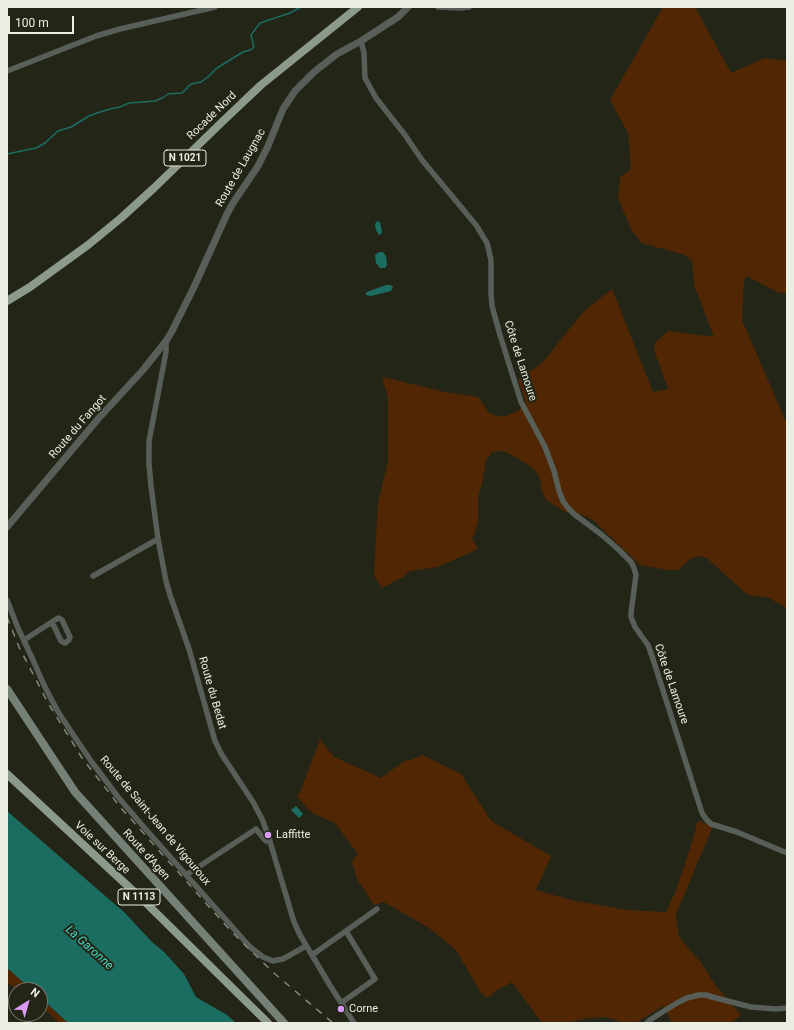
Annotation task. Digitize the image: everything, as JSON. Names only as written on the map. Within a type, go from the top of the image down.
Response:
[{"type":"main road","name":"Rocade Nord","points":[[7,301],[30,287],[88,245],[121,218],[261,85],[358,7]]},
{"type":"main road","name":"Route d'Agen","points":[[7,689],[75,792],[284,1023]]},
{"type":"main road","name":"Voie sur Berge","points":[[7,774],[144,902],[268,1023]]},
{"type":"street","points":[[7,71],[96,36],[215,7]]},
{"type":"street","name":"Route de Laugnac","points":[[166,341],[194,287],[227,214],[258,166],[288,100],[304,82],[337,54],[361,41],[404,12],[408,7]]},
{"type":"street","points":[[438,7],[469,7]]},
{"type":"street","name":"Côte de Lamoure","points":[[361,41],[364,53],[364,78],[376,98],[405,135],[422,160],[476,225],[487,243],[491,260],[492,306],[504,349],[521,402],[545,447],[563,501],[574,514],[619,550],[631,562],[634,568],[636,575],[631,617],[635,627],[651,652],[701,812],[712,824],[737,832],[787,853]]},
{"type":"street","name":"Route du Fangot","points":[[7,527],[98,419],[143,370],[166,341]]},
{"type":"street","name":"Route du Bedat","points":[[166,341],[166,352],[149,441],[150,479],[158,539],[166,581],[189,649],[215,742],[262,819],[294,922],[306,946],[354,1023]]},
{"type":"street","points":[[94,576],[158,539]]},
{"type":"street","name":"Route de Saint-Jean de Vigouroux","points":[[7,600],[15,621],[52,700],[91,761],[118,797],[250,947],[273,961],[283,959],[306,946]]},
{"type":"street","points":[[24,640],[51,622]]},
{"type":"street","points":[[186,875],[256,829],[266,841],[270,841]]},
{"type":"street","points":[[312,955],[377,909]]},
{"type":"street","points":[[341,1003],[375,978],[346,931]]},
{"type":"street","points":[[647,1023],[687,998],[699,995],[706,995],[751,1007],[776,1009],[787,1008]]},
{"type":"shaded area","points":[[663,7],[695,7],[731,73],[765,58],[787,61],[787,294],[777,292],[747,276],[744,280],[742,320],[787,424],[787,608],[767,597],[751,596],[744,592],[708,559],[701,556],[694,557],[680,569],[676,570],[640,565],[593,520],[583,515],[565,512],[546,500],[542,491],[540,479],[535,470],[504,451],[492,452],[486,460],[478,497],[478,522],[472,539],[478,549],[438,567],[410,571],[403,577],[382,588],[374,576],[378,502],[388,462],[388,398],[382,377],[445,392],[478,397],[490,414],[503,417],[518,411],[526,403],[518,380],[543,362],[584,311],[612,289],[653,392],[668,389],[655,353],[654,344],[668,331],[714,337],[694,285],[692,261],[685,255],[642,243],[632,231],[618,198],[620,177],[631,169],[628,133],[610,100]]},
{"type":"shaded area","points":[[319,738],[334,757],[381,778],[406,760],[423,755],[461,774],[491,821],[551,856],[536,890],[571,900],[627,910],[666,912],[675,893],[698,821],[713,826],[676,914],[677,924],[679,937],[702,964],[715,985],[741,1015],[731,1023],[672,1023],[663,1006],[636,1023],[625,1023],[606,1017],[589,1018],[564,1023],[542,1023],[512,982],[494,992],[491,996],[486,997],[481,993],[456,950],[429,928],[384,902],[374,905],[357,879],[352,861],[358,854],[335,823],[316,815],[297,797],[320,740]]},
{"type":"shaded area","points":[[7,968],[23,982],[8,982],[7,983]]},
{"type":"shaded area","points":[[48,1005],[68,1023],[59,1023],[48,1013]]},
{"type":"water","points":[[377,221],[380,222],[382,232],[379,235],[375,224]]},
{"type":"water","points":[[379,252],[383,252],[386,256],[387,265],[385,268],[380,268],[376,263],[375,255]]},
{"type":"water","points":[[386,285],[393,287],[391,291],[371,296],[366,295],[367,292]]},
{"type":"water","points":[[296,806],[303,814],[299,818],[291,810]]},
{"type":"water","name":"La Garonne","points":[[7,811],[125,913],[184,974],[196,997],[227,1015],[236,1023],[68,1023],[48,1004],[48,982],[23,982],[7,968]]},
{"type":"waterway","points":[[7,154],[36,148],[45,143],[58,131],[71,127],[97,113],[129,103],[155,101],[168,94],[182,93],[191,84],[201,82],[217,68],[254,47],[251,35],[260,23],[290,13],[301,7]]},
{"type":"railway","points":[[7,617],[19,647],[48,703],[82,758],[121,808],[229,929],[275,974],[333,1023]]},
{"type":"place","name":"Laffitte","points":[[268,835]]},
{"type":"place","name":"Corne","points":[[341,1009]]}]
